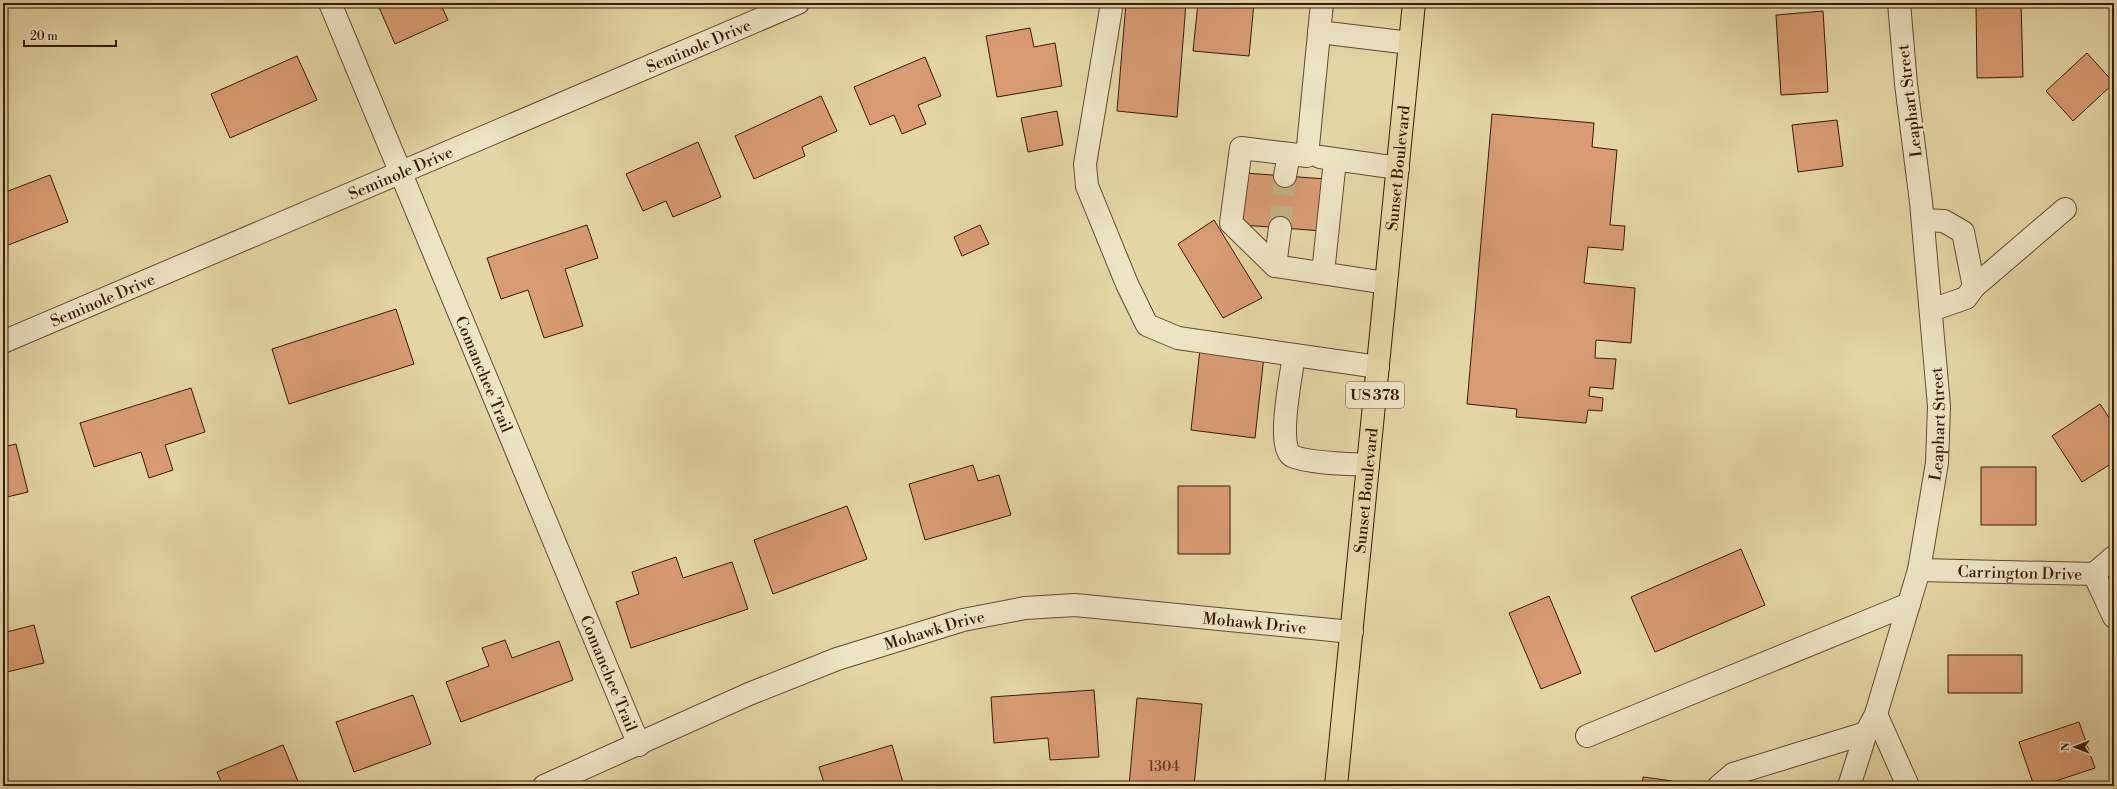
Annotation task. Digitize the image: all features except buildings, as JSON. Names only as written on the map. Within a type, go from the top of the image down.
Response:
[{"type":"main road","name":"Sunset Boulevard","points":[[1336,786],[1414,3]]},
{"type":"street","name":"Comanchee Trail","points":[[330,3],[639,745]]},
{"type":"street","name":"Seminole Drive","points":[[3,342],[798,3]]},
{"type":"street","points":[[1112,3],[1085,164],[1087,186],[1127,284],[1147,325],[1178,338],[1378,367]]},
{"type":"street","points":[[1285,176],[1298,155],[1319,32],[1322,3]]},
{"type":"street","name":"Leaphart Street","points":[[1849,786],[1866,733],[1876,714],[1919,570],[1937,449],[1939,406],[1931,310],[1923,220],[1906,84],[1899,3]]},
{"type":"street","points":[[1319,32],[1410,43]]},
{"type":"street","points":[[1386,283],[1275,266],[1231,223],[1241,148],[1398,168]]},
{"type":"street","points":[[1323,273],[1335,160]]},
{"type":"street","points":[[1931,310],[1966,298],[1974,287],[2065,209]]},
{"type":"street","points":[[1923,220],[1944,221],[1963,232],[1974,287]]},
{"type":"street","points":[[1275,266],[1280,228]]},
{"type":"street","points":[[1294,355],[1284,434],[1286,450],[1292,456],[1323,462],[1368,464]]},
{"type":"street","name":"Carrington Drive","points":[[1919,570],[2094,574],[2114,557]]},
{"type":"street","points":[[2094,574],[2114,617]]},
{"type":"street","points":[[1587,736],[1909,604]]},
{"type":"street","name":"Mohawk Drive","points":[[544,786],[639,745],[749,694],[837,659],[964,620],[1025,608],[1075,605],[1352,632]]},
{"type":"street","points":[[1876,714],[1908,786]]},
{"type":"street","points":[[1719,786],[1733,774],[1866,733]]},
{"type":"tunnel","points":[[1280,228],[1285,176]]}]
